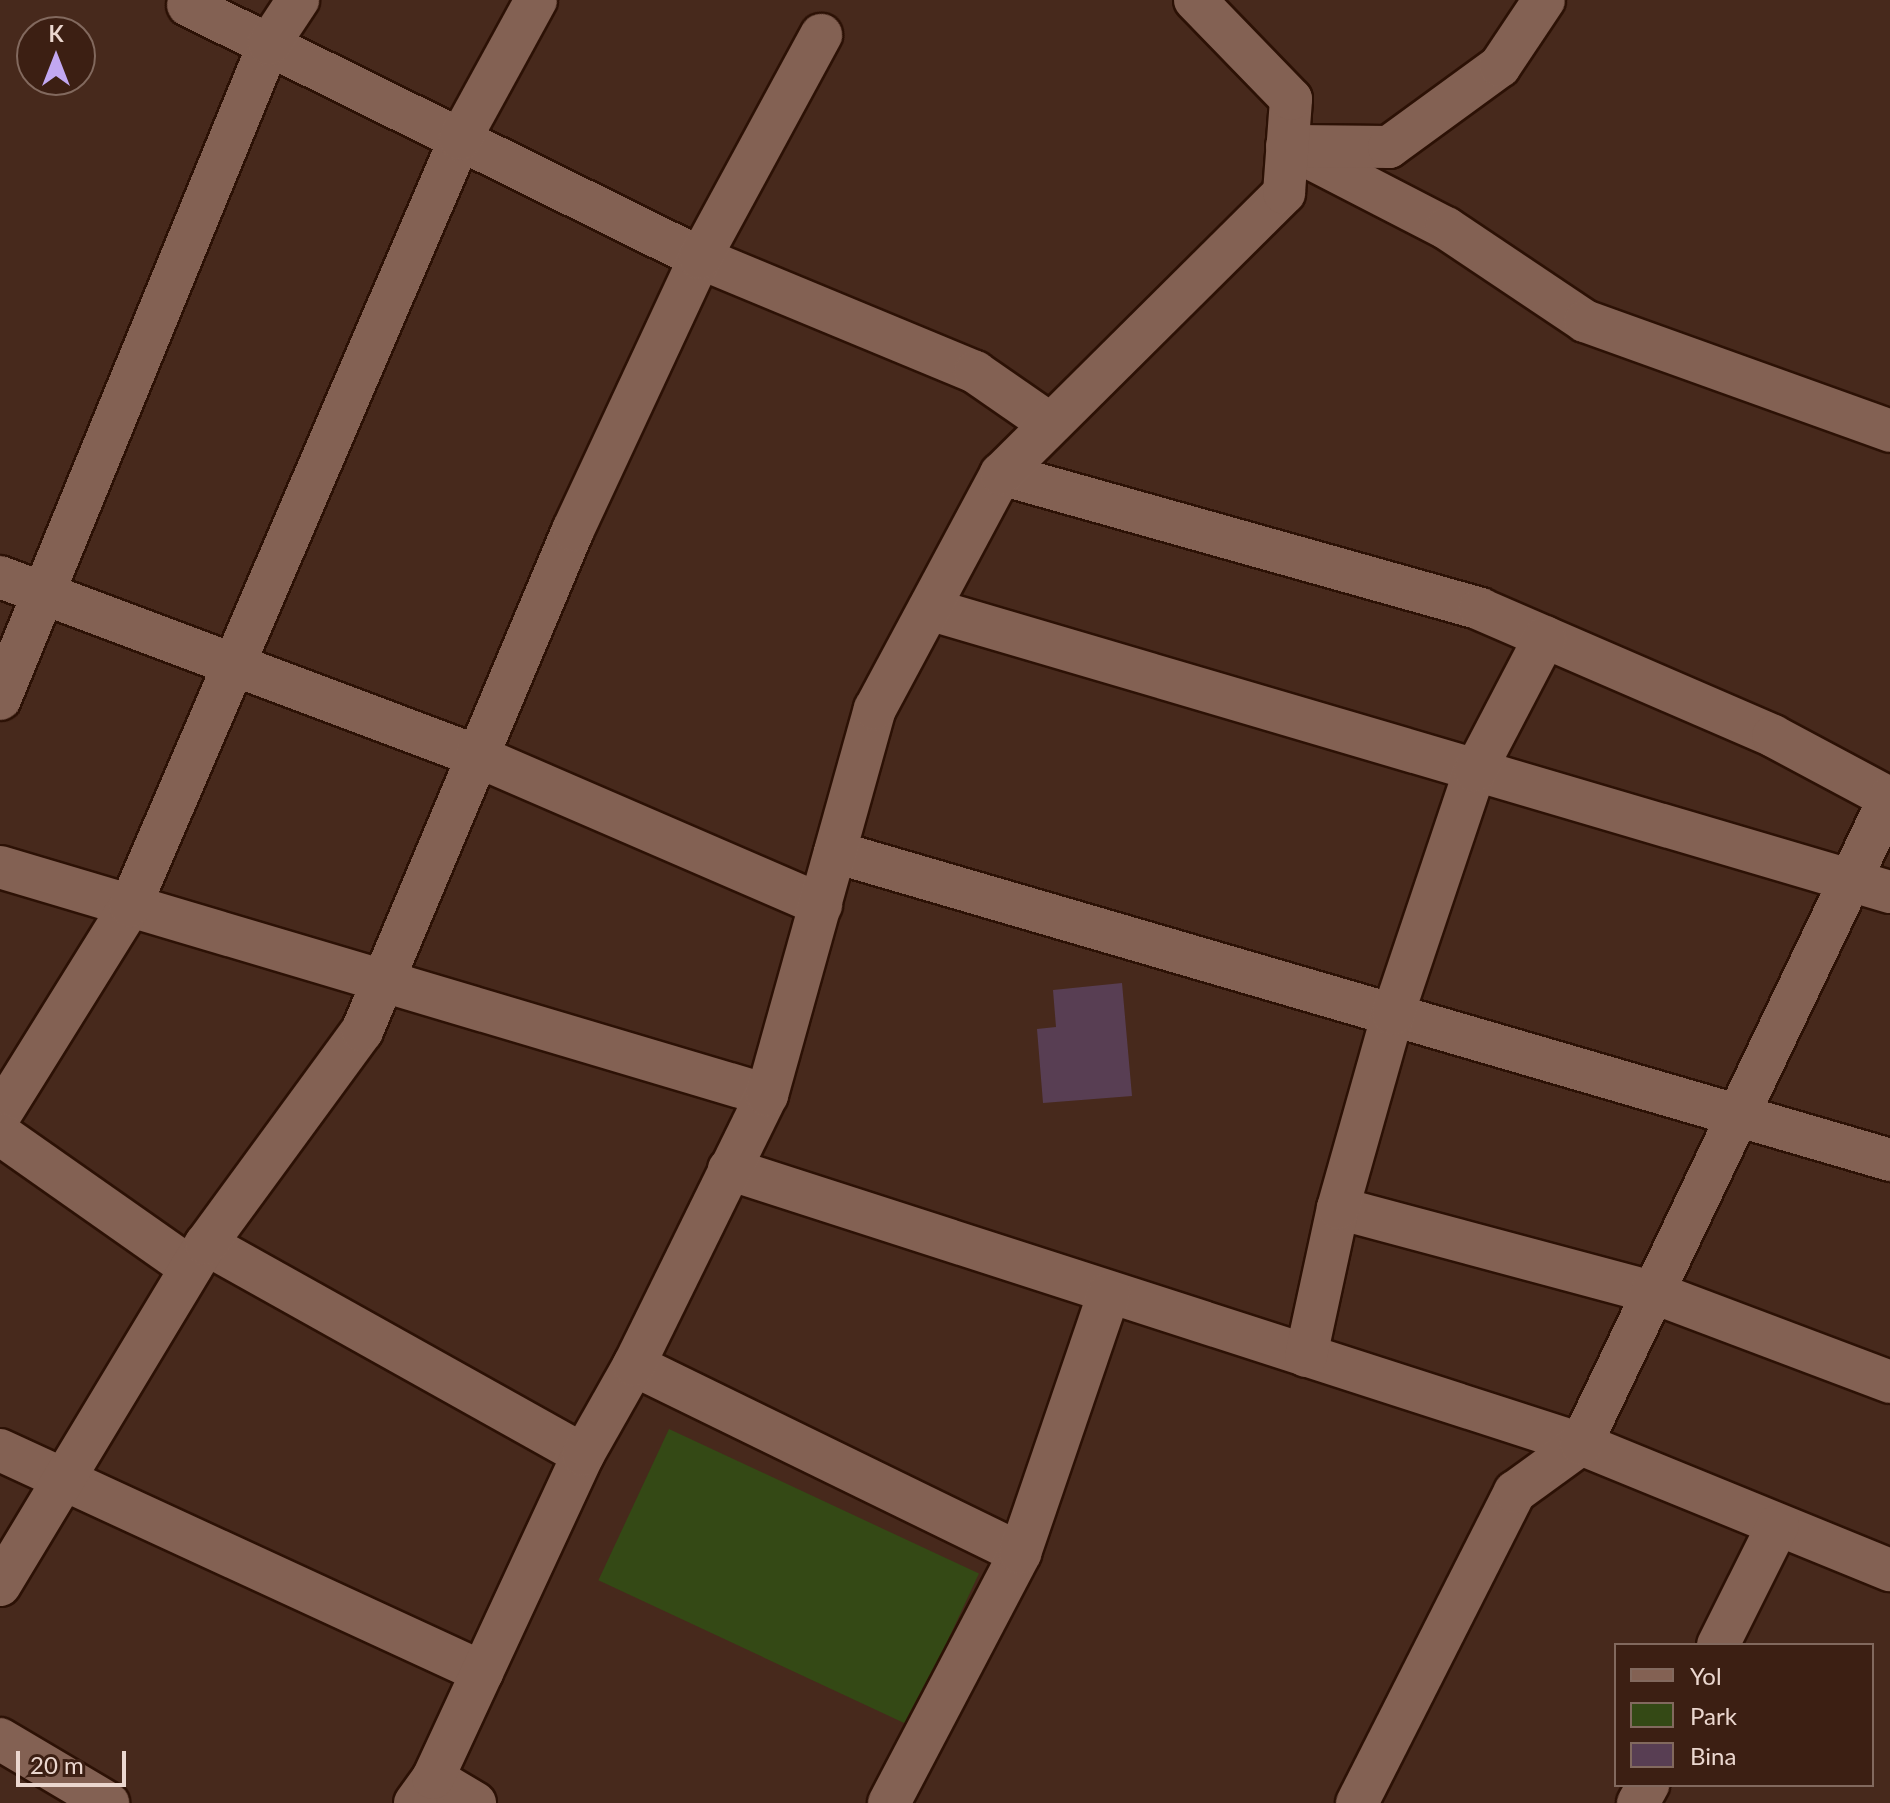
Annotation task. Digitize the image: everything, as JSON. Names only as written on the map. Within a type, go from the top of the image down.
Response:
[{"type":"street","points":[[0,699],[269,44],[298,0]]},
{"type":"street","points":[[0,1115],[130,906],[231,664],[460,139],[536,0]]},
{"type":"street","points":[[475,1803],[424,1790],[583,1455],[634,1365],[767,1095],[875,709],[1001,474],[1284,193],[1291,99],[1195,0]]},
{"type":"street","points":[[1287,146],[1389,147],[1500,66],[1544,0]]},
{"type":"street","points":[[188,5],[700,258],[975,372],[1050,424]]},
{"type":"street","points":[[0,1585],[59,1482],[198,1256],[362,1031],[573,530],[700,258],[821,35]]},
{"type":"street","points":[[1287,146],[1446,228],[1585,321],[1890,431]]},
{"type":"street","points":[[1001,474],[1480,609],[1773,736],[1890,797],[1735,1113],[1581,1444],[1515,1492],[1357,1803]]},
{"type":"street","points":[[0,577],[477,756],[821,905]]},
{"type":"street","points":[[929,609],[1890,892]]},
{"type":"street","points":[[1306,1356],[1338,1208],[1393,1014],[1475,771],[1545,637]]},
{"type":"street","points":[[835,852],[1890,1160]]},
{"type":"street","points":[[0,867],[380,983],[767,1095]]},
{"type":"street","points":[[0,1134],[198,1256],[583,1455]]},
{"type":"street","points":[[729,1169],[1581,1444],[1890,1570]]},
{"type":"street","points":[[1338,1208],[1652,1292],[1890,1382]]},
{"type":"street","points":[[889,1803],[1020,1553],[1109,1293]]},
{"type":"street","points":[[634,1365],[1020,1553]]},
{"type":"street","points":[[0,1450],[59,1482],[482,1672]]},
{"type":"street","points":[[1719,1643],[1778,1525]]},
{"type":"street","points":[[0,1739],[108,1803]]},
{"type":"green space","points":[[669,1429],[979,1574],[908,1725],[598,1580]]},
{"type":"building","points":[[1122,983],[1132,1096],[1043,1103],[1037,1029],[1056,1027],[1053,990]]}]
